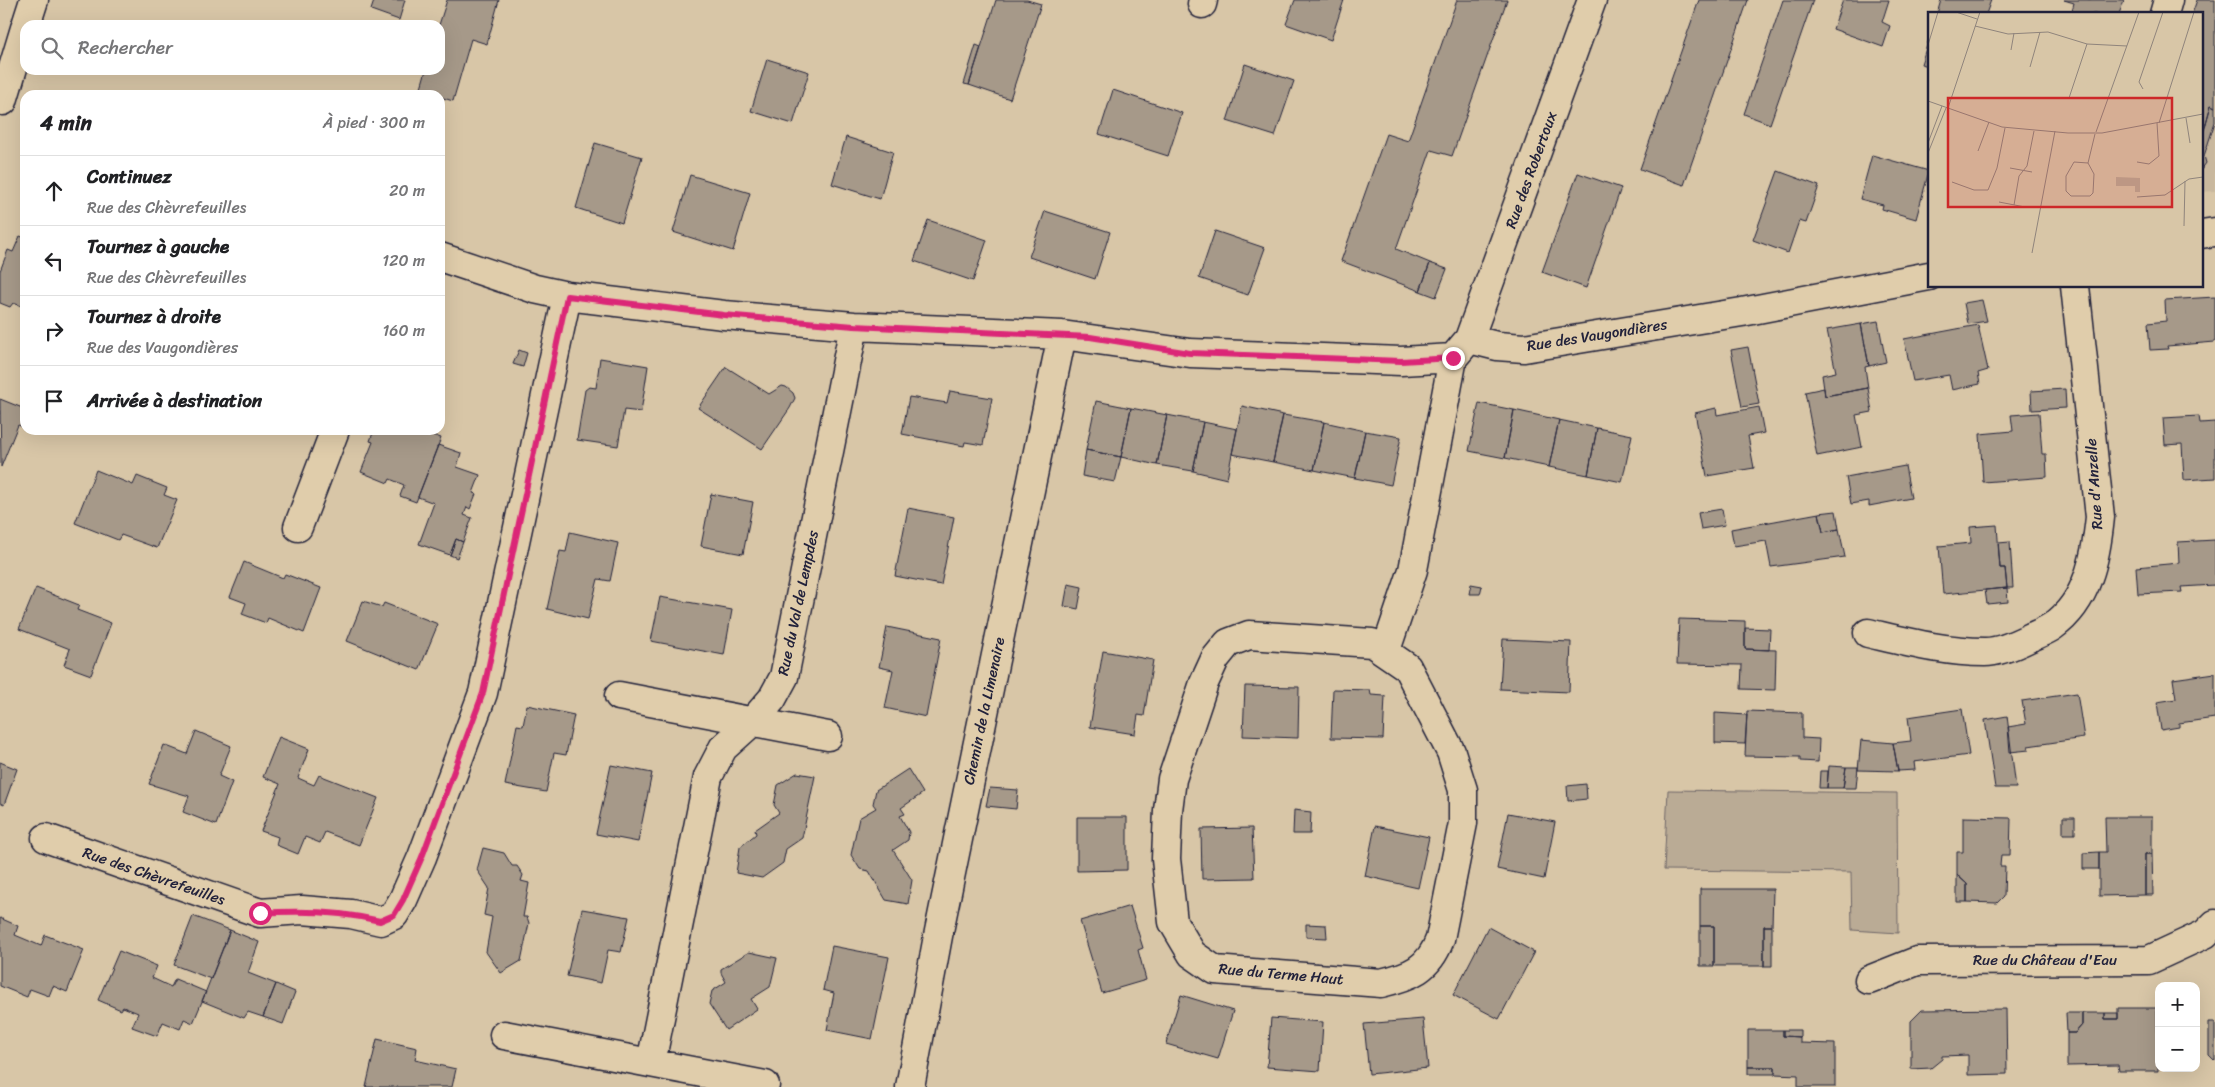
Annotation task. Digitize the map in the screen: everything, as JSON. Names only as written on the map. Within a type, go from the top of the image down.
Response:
[{"type":"street","points":[[28,20],[34,0]]},
{"type":"street","name":"Rue des Robertoux","points":[[1386,650],[1413,570],[1461,349],[1592,0]]},
{"type":"street","points":[[9,103],[20,53]]},
{"type":"street","points":[[2202,234],[2215,232]]},
{"type":"street","name":"Rue des Vaugondières","points":[[445,259],[535,289],[567,296],[724,315],[854,326],[1062,335],[1190,353],[1401,361],[1461,349],[1497,346],[1524,348],[1742,312],[1928,276]]},
{"type":"street","name":"Rue d'Anzelle","points":[[1868,633],[1946,650],[1988,652],[2020,642],[2053,626],[2074,605],[2088,578],[2097,548],[2100,517],[2075,288]]},
{"type":"street","name":"Rue des Chèvrefeuilles","points":[[46,838],[260,913],[302,910],[351,914],[380,921],[394,915],[403,900],[422,857],[483,693],[567,296]]},
{"type":"street","name":"Rue du Val de Lempdes","points":[[652,1063],[708,778],[724,748],[753,721],[772,699],[784,677],[854,326]]},
{"type":"street","name":"Chemin de la Limenaire","points":[[910,1087],[938,936],[1062,335]]},
{"type":"street","points":[[298,527],[332,435]]},
{"type":"street","name":"Rue du Terme Haut","points":[[1249,635],[1372,642],[1386,650],[1407,667],[1451,752],[1463,790],[1464,823],[1440,939],[1434,955],[1423,967],[1402,978],[1381,983],[1215,970],[1192,954],[1174,922],[1166,858],[1168,810],[1172,779],[1204,683],[1215,660],[1228,642],[1249,635]]},
{"type":"street","points":[[619,696],[828,736]]},
{"type":"street","name":"Rue du Château d'Eau","points":[[1869,980],[1917,961],[2149,960],[2205,934],[2215,924]]},
{"type":"street","points":[[504,1035],[765,1085]]},
{"type":"shaded area","points":[[2197,0],[2215,0],[2215,191],[2202,192],[2202,12],[2193,12]]},
{"type":"shaded area","points":[[1668,790],[1897,793],[1898,933],[1852,930],[1851,872],[1664,870]]},
{"type":"building","points":[[372,0],[405,0],[399,20],[371,10],[374,1]]},
{"type":"building","points":[[447,0],[499,0],[487,44],[471,39],[453,101],[445,99],[445,90],[420,90],[425,75],[445,75],[445,20],[441,20]]},
{"type":"building","points":[[996,0],[1027,0],[1041,4],[1010,99],[969,85]]},
{"type":"building","points":[[1295,0],[1344,0],[1331,40],[1286,24]]},
{"type":"building","points":[[1457,0],[1507,0],[1452,156],[1431,150],[1396,249],[1430,263],[1420,291],[1341,261],[1386,134],[1408,141]]},
{"type":"building","points":[[1699,0],[1748,0],[1684,185],[1640,169]]},
{"type":"building","points":[[1783,0],[1813,0],[1770,124],[1744,114]]},
{"type":"building","points":[[1843,0],[1889,0],[1882,22],[1890,26],[1883,47],[1833,29]]},
{"type":"building","points":[[1941,0],[1991,0],[1987,12],[1938,12]]},
{"type":"building","points":[[2064,0],[2124,0],[2120,12],[2072,12],[2074,3]]},
{"type":"building","points":[[2197,0],[2215,0],[2215,107],[2211,105],[2202,137],[2202,12],[2193,12]]},
{"type":"building","points":[[1928,42],[1928,66],[1921,64]]},
{"type":"building","points":[[976,45],[981,47],[969,85],[964,84]]},
{"type":"building","points":[[767,59],[809,72],[793,124],[751,111]]},
{"type":"building","points":[[1245,64],[1294,81],[1275,136],[1227,121]]},
{"type":"building","points":[[1113,90],[1182,113],[1168,156],[1099,134]]},
{"type":"building","points":[[2211,105],[2215,107],[2215,122],[2204,156],[2206,163],[2202,169],[2202,137]]},
{"type":"building","points":[[846,137],[893,152],[880,199],[832,184]]},
{"type":"building","points":[[595,143],[642,157],[622,223],[576,208]]},
{"type":"building","points":[[1872,155],[1928,171],[1916,219],[1882,209],[1883,205],[1860,199]]},
{"type":"building","points":[[1778,171],[1819,186],[1806,223],[1799,221],[1788,253],[1753,240]]},
{"type":"building","points":[[1578,173],[1621,188],[1586,288],[1542,272]]},
{"type":"building","points":[[690,175],[750,193],[733,251],[673,232]]},
{"type":"building","points":[[1045,211],[1110,232],[1095,279],[1029,257]]},
{"type":"building","points":[[928,220],[987,240],[973,281],[914,261]]},
{"type":"building","points":[[1215,231],[1265,248],[1248,295],[1199,278]]},
{"type":"building","points":[[20,236],[20,305],[13,303],[10,307],[0,303],[0,271],[8,250],[13,252]]},
{"type":"building","points":[[1430,263],[1447,269],[1436,297],[1420,291]]},
{"type":"building","points":[[2215,297],[2215,342],[2167,346],[2168,349],[2150,350],[2148,323],[2166,321],[2165,300]]},
{"type":"building","points":[[1982,300],[1987,321],[1968,324],[1964,303]]},
{"type":"building","points":[[1878,321],[1886,362],[1869,366],[1861,324]]},
{"type":"building","points":[[1861,324],[1869,366],[1865,367],[1868,388],[1825,396],[1822,375],[1836,372],[1827,330]]},
{"type":"building","points":[[1978,325],[1988,370],[1978,373],[1980,384],[1952,390],[1949,375],[1913,381],[1904,339]]},
{"type":"building","points":[[1748,347],[1759,404],[1742,407],[1731,350]]},
{"type":"building","points":[[519,350],[527,353],[523,367],[513,364]]},
{"type":"building","points":[[600,358],[648,366],[641,412],[624,410],[618,446],[577,440],[585,390],[589,387],[596,388]]},
{"type":"building","points":[[726,367],[769,394],[782,386],[793,393],[795,398],[790,408],[762,449],[698,408]]},
{"type":"building","points":[[1824,388],[1825,396],[1868,388],[1872,412],[1856,415],[1862,447],[1817,456],[1805,392]]},
{"type":"building","points":[[2065,389],[2066,408],[2032,410],[2031,391]]},
{"type":"building","points":[[950,391],[992,398],[983,445],[965,442],[964,446],[902,434],[909,397],[947,403]]},
{"type":"building","points":[[0,399],[20,407],[20,426],[18,425],[1,467]]},
{"type":"building","points":[[1096,401],[1131,408],[1121,457],[1086,450]]},
{"type":"building","points":[[1479,403],[1514,410],[1505,458],[1469,451]]},
{"type":"building","points":[[1242,406],[1283,415],[1273,462],[1232,454]]},
{"type":"building","points":[[1759,407],[1764,433],[1748,436],[1754,468],[1707,476],[1695,413],[1716,408],[1717,415]]},
{"type":"building","points":[[1131,408],[1167,415],[1157,465],[1121,457]]},
{"type":"building","points":[[1514,410],[1559,420],[1549,467],[1505,458]]},
{"type":"building","points":[[2039,413],[2042,454],[2046,454],[2047,477],[1983,482],[1980,434],[2013,431],[2011,415]]},
{"type":"building","points":[[1167,415],[1203,422],[1193,471],[1157,465]]},
{"type":"building","points":[[1283,415],[1324,422],[1314,470],[1273,462]]},
{"type":"building","points":[[2199,416],[2200,423],[2215,422],[2215,478],[2184,480],[2182,444],[2165,445],[2163,418]]},
{"type":"building","points":[[1559,420],[1597,428],[1588,475],[1549,467]]},
{"type":"building","points":[[1203,422],[1237,429],[1227,479],[1193,471]]},
{"type":"building","points":[[1324,422],[1365,431],[1355,478],[1314,470]]},
{"type":"building","points":[[1597,428],[1632,435],[1622,482],[1588,475]]},
{"type":"building","points":[[1365,431],[1401,437],[1391,485],[1355,478]]},
{"type":"building","points":[[372,435],[433,435],[441,438],[416,502],[400,496],[404,485],[390,479],[388,483],[361,472],[373,442],[370,441]]},
{"type":"building","points":[[438,445],[461,453],[457,467],[480,475],[473,493],[476,494],[470,509],[467,507],[464,515],[472,518],[463,542],[456,539],[450,555],[419,544],[434,503],[418,497]]},
{"type":"building","points":[[1086,450],[1121,457],[1115,482],[1082,476]]},
{"type":"building","points":[[1905,466],[1911,498],[1869,506],[1869,501],[1851,504],[1846,477]]},
{"type":"building","points":[[96,470],[133,485],[137,476],[167,488],[164,495],[177,500],[157,548],[121,535],[118,540],[75,523]]},
{"type":"building","points":[[711,494],[753,502],[743,554],[701,546]]},
{"type":"building","points":[[908,508],[954,517],[941,585],[895,576]]},
{"type":"building","points":[[1722,509],[1725,525],[1701,529],[1698,513]]},
{"type":"building","points":[[1836,511],[1839,529],[1823,532],[1819,513]]},
{"type":"building","points":[[1819,513],[1823,532],[1839,529],[1845,557],[1771,567],[1766,541],[1734,546],[1731,529]]},
{"type":"building","points":[[1997,525],[2000,568],[2005,568],[2007,588],[1943,594],[1939,546],[1971,543],[1970,527]]},
{"type":"building","points":[[570,532],[618,543],[610,581],[598,579],[588,619],[547,609],[560,551],[566,552]]},
{"type":"building","points":[[456,539],[463,542],[457,558],[450,555]]},
{"type":"building","points":[[2215,540],[2215,585],[2181,587],[2182,592],[2138,594],[2136,567],[2179,563],[2178,542]]},
{"type":"building","points":[[2010,542],[2013,588],[2007,588],[2005,568],[2000,568],[1998,543]]},
{"type":"building","points":[[244,562],[283,578],[285,574],[321,588],[304,633],[268,618],[266,623],[242,614],[246,603],[230,597]]},
{"type":"building","points":[[1068,584],[1082,587],[1078,609],[1064,606]]},
{"type":"building","points":[[1471,584],[1482,586],[1480,594],[1469,594]]},
{"type":"building","points":[[36,588],[79,605],[77,610],[111,623],[91,675],[64,665],[70,649],[19,629]]},
{"type":"building","points":[[2007,588],[2008,602],[1987,604],[1985,590]]},
{"type":"building","points":[[660,597],[732,610],[724,655],[651,641]]},
{"type":"building","points":[[363,601],[382,607],[384,603],[438,624],[419,670],[347,641]]},
{"type":"building","points":[[1679,619],[1745,621],[1745,649],[1776,650],[1775,690],[1741,689],[1742,665],[1677,664]]},
{"type":"building","points":[[887,627],[941,638],[926,717],[885,708],[893,670],[879,667]]},
{"type":"building","points":[[1745,628],[1770,629],[1769,650],[1745,649]]},
{"type":"building","points":[[1503,639],[1571,642],[1569,692],[1500,689]]},
{"type":"building","points":[[1103,651],[1153,660],[1144,716],[1138,715],[1135,734],[1090,727]]},
{"type":"building","points":[[2215,673],[2215,718],[2179,723],[2179,727],[2161,730],[2157,702],[2176,699],[2173,679]]},
{"type":"building","points":[[1245,686],[1299,687],[1298,738],[1243,736]]},
{"type":"building","points":[[1333,689],[1370,690],[1371,695],[1385,696],[1383,739],[1331,738]]},
{"type":"building","points":[[2077,693],[2084,738],[2028,746],[2029,750],[2010,752],[2008,727],[2026,724],[2022,701]]},
{"type":"building","points":[[527,705],[574,715],[566,755],[554,753],[546,792],[505,785],[517,725],[523,726]]},
{"type":"building","points":[[1962,709],[1969,755],[1914,762],[1915,770],[1898,771],[1893,743],[1911,741],[1908,717]]},
{"type":"building","points":[[1747,711],[1802,713],[1802,738],[1819,739],[1818,762],[1800,761],[1800,757],[1745,756]]},
{"type":"building","points":[[1715,713],[1747,715],[1745,744],[1715,743]]},
{"type":"building","points":[[2007,716],[2016,788],[1995,788],[1985,720]]},
{"type":"building","points":[[196,731],[231,746],[219,776],[232,782],[216,825],[183,812],[189,796],[149,784],[164,745],[187,754]]},
{"type":"building","points":[[279,737],[309,749],[298,778],[314,785],[319,775],[378,798],[359,845],[325,832],[320,843],[305,837],[298,854],[276,845],[278,837],[261,831],[280,784],[263,777]]},
{"type":"building","points":[[1861,740],[1893,743],[1898,771],[1858,770]]},
{"type":"building","points":[[0,762],[17,769],[4,805],[0,803]]},
{"type":"building","points":[[611,765],[652,773],[638,842],[596,834]]},
{"type":"building","points":[[1829,766],[1846,767],[1843,788],[1827,788]]},
{"type":"building","points":[[1846,767],[1858,767],[1856,788],[1843,788]]},
{"type":"building","points":[[908,769],[923,793],[901,808],[905,814],[900,816],[909,832],[908,840],[893,850],[912,880],[908,904],[886,900],[869,871],[860,869],[851,855],[859,818],[876,808],[873,804],[876,790]]},
{"type":"building","points":[[1820,771],[1828,771],[1827,788],[1819,788]]},
{"type":"building","points":[[797,773],[815,776],[802,838],[786,849],[783,863],[762,878],[736,873],[740,847],[756,834],[755,830],[779,813],[774,805],[778,785]]},
{"type":"building","points":[[1586,784],[1587,799],[1568,801],[1567,786]]},
{"type":"building","points":[[990,788],[1018,790],[1016,809],[986,806]]},
{"type":"building","points":[[1294,810],[1311,812],[1310,834],[1293,834]]},
{"type":"building","points":[[1508,813],[1555,822],[1544,879],[1497,869]]},
{"type":"building","points":[[1077,817],[1127,817],[1127,870],[1077,871]]},
{"type":"building","points":[[1963,817],[2011,818],[2010,855],[2001,855],[2000,866],[2005,866],[2004,896],[1997,903],[1967,902],[1967,884],[1957,875],[1957,852],[1963,852]]},
{"type":"building","points":[[2063,817],[2075,817],[2075,834],[2063,834]]},
{"type":"building","points":[[2105,817],[2152,817],[2152,854],[2145,854],[2145,895],[2099,896],[2099,852],[2106,852]]},
{"type":"building","points":[[1375,826],[1429,837],[1418,888],[1365,876]]},
{"type":"building","points":[[1252,828],[1254,878],[1202,879],[1201,829]]},
{"type":"building","points":[[483,848],[504,853],[512,866],[517,866],[523,875],[521,881],[529,883],[523,917],[527,917],[529,923],[521,961],[501,973],[486,952],[492,917],[484,915],[489,888],[477,870]]},
{"type":"building","points":[[2099,852],[2099,869],[2083,869],[2083,853]]},
{"type":"building","points":[[2145,854],[2152,854],[2153,895],[2145,895]]},
{"type":"building","points":[[1957,875],[1967,884],[1967,902],[1957,902]]},
{"type":"building","points":[[1700,889],[1773,889],[1772,926],[1764,926],[1764,966],[1714,966],[1714,926],[1700,926]]},
{"type":"building","points":[[1130,906],[1143,948],[1138,950],[1146,980],[1102,993],[1080,921]]},
{"type":"building","points":[[582,909],[629,917],[621,952],[608,950],[601,983],[567,976]]},
{"type":"building","points":[[193,916],[230,930],[211,979],[174,965]]},
{"type":"building","points":[[0,918],[18,926],[15,935],[41,946],[45,935],[84,950],[67,992],[53,986],[49,996],[30,989],[27,997],[0,986]]},
{"type":"building","points":[[1306,924],[1326,925],[1327,938],[1306,937]]},
{"type":"building","points":[[1700,926],[1714,926],[1714,966],[1700,966]]},
{"type":"building","points":[[1764,926],[1772,926],[1772,966],[1764,966]]},
{"type":"building","points":[[1488,927],[1534,952],[1499,1019],[1453,995]]},
{"type":"building","points":[[230,930],[259,942],[248,973],[276,984],[263,1017],[248,1012],[244,1018],[202,1001]]},
{"type":"building","points":[[832,946],[889,957],[872,1039],[827,1030],[834,993],[823,990]]},
{"type":"building","points":[[119,951],[157,966],[152,978],[171,987],[175,979],[206,992],[193,1023],[184,1019],[180,1029],[163,1022],[157,1036],[132,1027],[138,1013],[123,1007],[121,1010],[98,1000]]},
{"type":"building","points":[[749,952],[777,958],[770,987],[751,999],[757,1009],[726,1030],[709,1004],[712,991],[726,982],[721,969]]},
{"type":"building","points":[[276,984],[295,992],[283,1024],[263,1017]]},
{"type":"building","points":[[1181,995],[1233,1011],[1218,1059],[1166,1044]]},
{"type":"building","points":[[2118,1008],[2155,1008],[2155,1071],[2119,1071],[2118,1065],[2067,1066],[2067,1033],[2075,1033],[2082,1025],[2082,1013],[2105,1013],[2105,1019],[2118,1019]]},
{"type":"building","points":[[2006,1009],[2007,1074],[1968,1075],[1968,1055],[1942,1056],[1942,1059],[1931,1068],[1911,1069],[1911,1021],[1922,1010]]},
{"type":"building","points":[[2066,1013],[2082,1013],[2082,1025],[2075,1033],[2067,1033]]},
{"type":"building","points":[[2105,1013],[2118,1013],[2118,1019],[2105,1019]]},
{"type":"building","points":[[1271,1018],[1323,1022],[1320,1071],[1267,1067]]},
{"type":"building","points":[[1423,1019],[1428,1068],[1369,1074],[1364,1024]]},
{"type":"building","points":[[2209,1022],[2215,1022],[2215,1061],[2209,1055]]},
{"type":"building","points":[[1748,1030],[1783,1030],[1783,1036],[1800,1037],[1800,1043],[1835,1044],[1835,1087],[1798,1087],[1798,1075],[1775,1074],[1775,1067],[1748,1067]]},
{"type":"building","points":[[1783,1030],[1800,1030],[1800,1037],[1783,1036]]},
{"type":"building","points":[[377,1039],[417,1048],[415,1060],[456,1069],[452,1087],[366,1087]]},
{"type":"building","points":[[1748,1067],[1775,1067],[1775,1074],[1748,1074]]},
{"type":"route","points":[[260,913],[302,910],[351,914],[380,921],[394,915],[403,900],[422,857],[483,693],[502,612],[567,296],[724,315],[854,326],[1090,337],[1190,353],[1339,360],[1401,361],[1453,358]]}]
